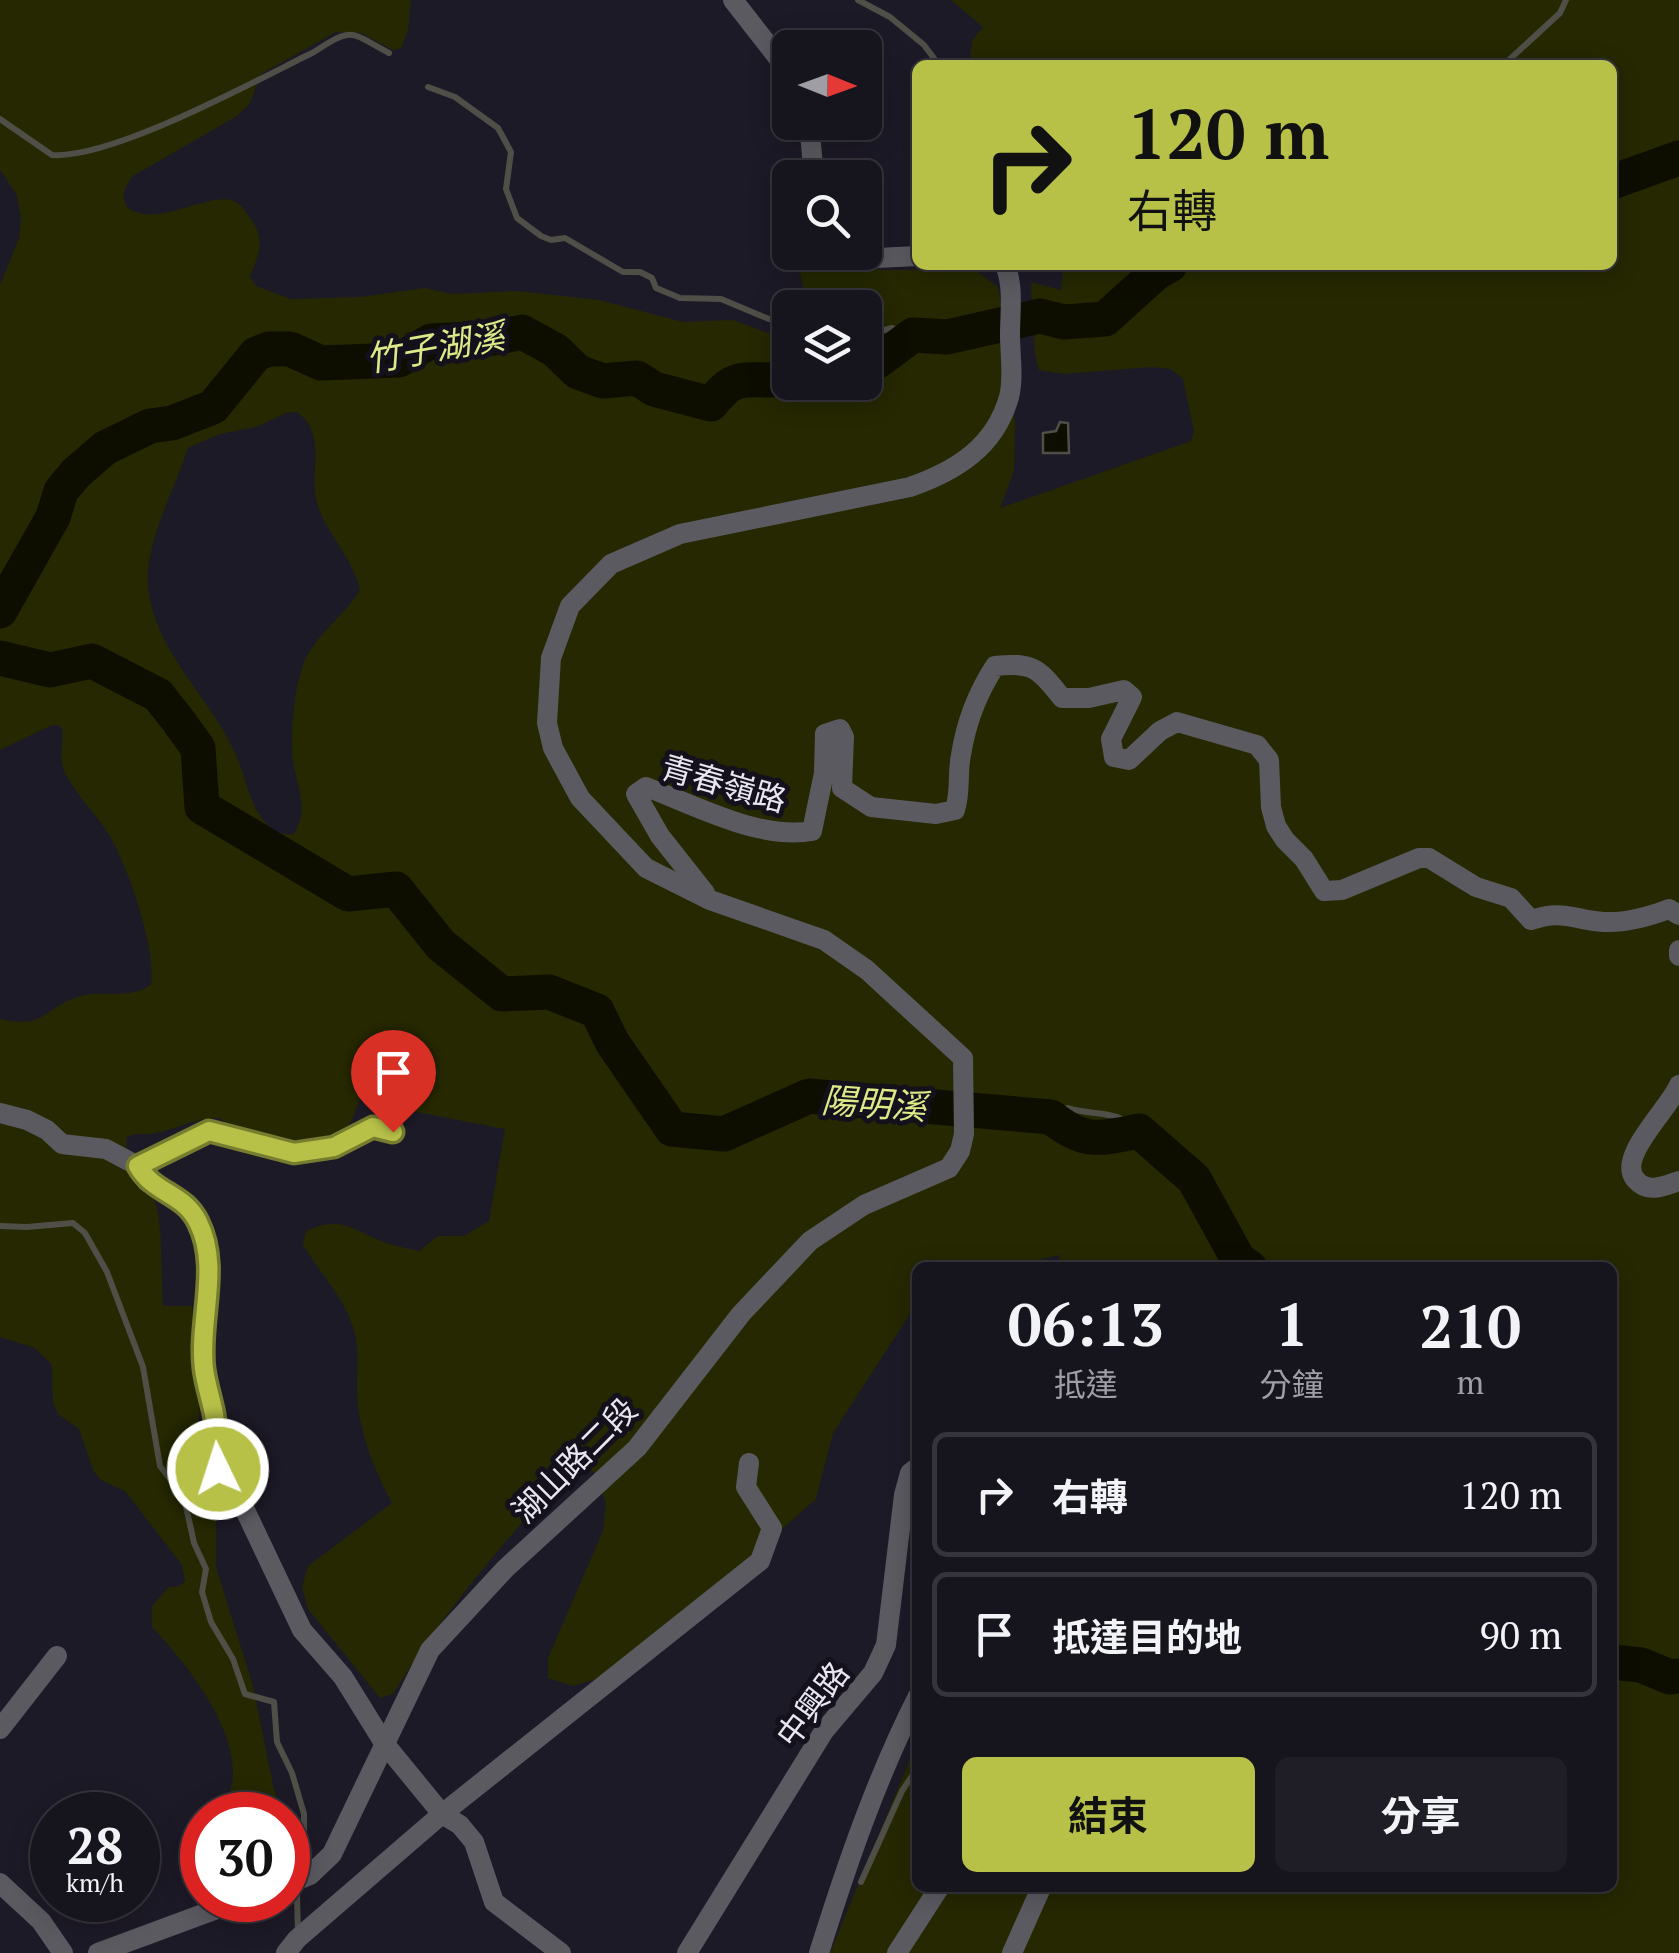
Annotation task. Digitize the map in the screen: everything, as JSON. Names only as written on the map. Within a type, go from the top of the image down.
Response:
[{"type":"street","points":[[732,0],[772,50]]},
{"type":"street","points":[[882,258],[912,256]]},
{"type":"street","points":[[710,900],[646,868],[580,798],[554,748],[547,723],[550,658],[570,606],[611,564],[680,534],[910,487],[961,465],[993,436],[1009,395],[1010,290],[1006,270]]},
{"type":"street","name":"青春嶺路","points":[[710,900],[660,836],[636,794],[646,787],[768,830],[794,834],[812,831],[824,773],[825,734],[840,729],[844,737],[842,788],[870,807],[936,814],[955,810],[960,756],[979,690],[994,666],[1023,663],[1047,678],[1062,698],[1088,698],[1124,690],[1132,697],[1111,740],[1114,757],[1122,761],[1129,760],[1160,731],[1178,722],[1257,745],[1269,760],[1270,807],[1276,826],[1324,891],[1342,890],[1419,858],[1429,858],[1476,887],[1512,898],[1531,920],[1553,912],[1605,922],[1644,918],[1669,909],[1679,914]]},
{"type":"street","name":"湖山路二段","points":[[310,1875],[332,1854],[430,1650],[505,1570],[636,1448],[741,1314],[810,1241],[864,1205],[949,1168],[960,1151],[964,1134],[963,1058],[867,970],[824,940],[710,900]]},
{"type":"street","points":[[1679,1086],[1632,1156],[1630,1171],[1637,1183],[1655,1189],[1679,1180]]},
{"type":"street","points":[[0,1113],[37,1125],[62,1144],[106,1148],[138,1166],[148,1182],[188,1204],[201,1227],[209,1269],[202,1323],[204,1368],[215,1418],[218,1469],[245,1510],[302,1630],[343,1677],[384,1743],[442,1814],[460,1825],[474,1842],[494,1902],[561,1953]]},
{"type":"street","points":[[138,1166],[209,1131],[294,1153],[334,1147],[373,1127],[393,1132]]},
{"type":"street","points":[[286,1953],[442,1814],[760,1562],[772,1528],[746,1487],[748,1463]]},
{"type":"street","name":"中興路","points":[[686,1953],[824,1731],[873,1674],[880,1660],[886,1646],[904,1495],[912,1472]]},
{"type":"street","points":[[0,1729],[57,1656]]},
{"type":"street","points":[[818,1953],[860,1824],[912,1708]]},
{"type":"street","points":[[0,1883],[41,1921],[63,1953]]},
{"type":"street","points":[[897,1953],[936,1892]]},
{"type":"street","points":[[1012,1953],[1039,1892]]},
{"type":"street","points":[[98,1953],[181,1922]]},
{"type":"green space","points":[[0,0],[411,0],[408,30],[401,48],[393,50],[361,33],[336,32],[261,74],[250,103],[237,116],[133,176],[124,191],[127,207],[153,214],[223,199],[237,202],[258,233],[258,254],[250,276],[256,286],[291,299],[361,297],[424,288],[453,294],[518,291],[599,300],[683,322],[733,320],[772,333],[772,400],[882,400],[882,290],[804,290],[800,270],[975,270],[998,287],[1006,389],[1015,420],[1014,471],[1000,508],[1191,441],[1194,431],[1183,379],[1171,369],[1064,374],[1039,370],[1031,282],[1061,290],[1063,270],[1617,270],[1617,60],[970,60],[972,41],[983,27],[951,0],[1679,0],[1679,1953],[830,1953],[912,1754],[912,1892],[1617,1892],[1617,1262],[1058,1262],[1060,1255],[1030,1262],[912,1262],[912,1311],[833,1433],[816,1499],[733,1572],[597,1679],[573,1686],[548,1678],[548,1658],[603,1531],[606,1504],[596,1474],[587,1468],[573,1468],[477,1576],[393,1694],[380,1698],[308,1609],[302,1587],[308,1566],[392,1503],[360,1421],[352,1324],[303,1244],[306,1231],[328,1224],[419,1251],[438,1236],[464,1236],[489,1221],[505,1129],[416,1112],[381,1094],[361,1096],[348,1126],[323,1143],[273,1141],[227,1128],[221,1118],[127,1137],[131,1163],[158,1211],[163,1306],[192,1306],[200,1391],[197,1460],[216,1508],[216,1567],[253,1686],[275,1792],[230,1792],[233,1774],[223,1727],[197,1682],[152,1627],[152,1606],[169,1587],[185,1581],[182,1565],[125,1491],[101,1480],[94,1472],[79,1429],[58,1414],[53,1402],[52,1365],[35,1348],[0,1337],[0,1019],[27,1021],[81,996],[136,992],[151,984],[152,969],[145,928],[122,862],[106,830],[65,773],[62,728],[50,726],[0,750],[0,285],[19,238],[17,195],[0,170]],"holes":[[[297,412],[307,421],[315,444],[318,507],[360,590],[315,644],[300,675],[292,744],[301,809],[298,826],[290,834],[276,831],[261,817],[225,734],[172,654],[153,611],[148,570],[155,535],[188,448],[220,434],[256,427]]]},
{"type":"shaded area","points":[[1060,422],[1068,423],[1069,453],[1043,453],[1043,433],[1056,431]]},
{"type":"waterway","points":[[858,0],[890,17],[924,45],[935,60]]},
{"type":"waterway","points":[[1510,60],[1560,13],[1566,0]]},
{"type":"waterway","points":[[0,119],[52,155],[78,153],[184,116],[345,35],[358,37],[389,53]]},
{"type":"waterway","points":[[428,87],[455,97],[498,128],[511,152],[506,189],[517,218],[541,236],[551,240],[565,238],[623,272],[640,272],[652,278],[656,288],[680,298],[721,299],[772,319]]},
{"type":"waterway","name":"竹子湖溪","points":[[1617,180],[1679,158]]},
{"type":"waterway","name":"竹子湖溪","points":[[882,358],[913,335],[947,337],[1040,316],[1064,322],[1105,319],[1161,270]]},
{"type":"waterway","points":[[882,331],[892,328],[913,335]]},
{"type":"waterway","name":"竹子湖溪","points":[[0,611],[53,517],[61,491],[76,473],[105,448],[150,426],[172,423],[213,407],[256,354],[269,349],[290,349],[321,363],[399,360],[431,341],[494,338],[522,332],[555,350],[578,372],[603,381],[637,378],[654,389],[711,404],[737,382],[772,380]]},
{"type":"waterway","name":"陽明溪","points":[[0,658],[50,670],[92,661],[158,695],[198,748],[202,807],[348,894],[396,889],[441,945],[502,994],[549,992],[597,1011],[612,1042],[672,1129],[724,1134],[809,1096],[1051,1117],[1073,1132],[1092,1137],[1139,1131],[1194,1179],[1242,1262]]},
{"type":"waterway","points":[[1051,1117],[1067,1108],[1113,1116],[1139,1131]]},
{"type":"waterway","points":[[0,1226],[73,1223],[85,1233],[107,1272],[143,1367],[160,1466],[184,1497],[194,1543],[206,1569],[202,1592],[211,1622],[233,1659],[245,1694],[274,1702],[277,1742],[298,1792]]},
{"type":"waterway","name":"陽明溪","points":[[1617,1663],[1679,1676]]},
{"type":"waterway","points":[[861,1882],[912,1776]]},
{"type":"waterway","points":[[298,1922],[298,1932]]},
{"type":"route","points":[[218,1469],[215,1418],[204,1368],[202,1323],[209,1269],[201,1227],[188,1204],[148,1182],[138,1166],[209,1131],[294,1153],[334,1147],[373,1127],[393,1132]]}]
